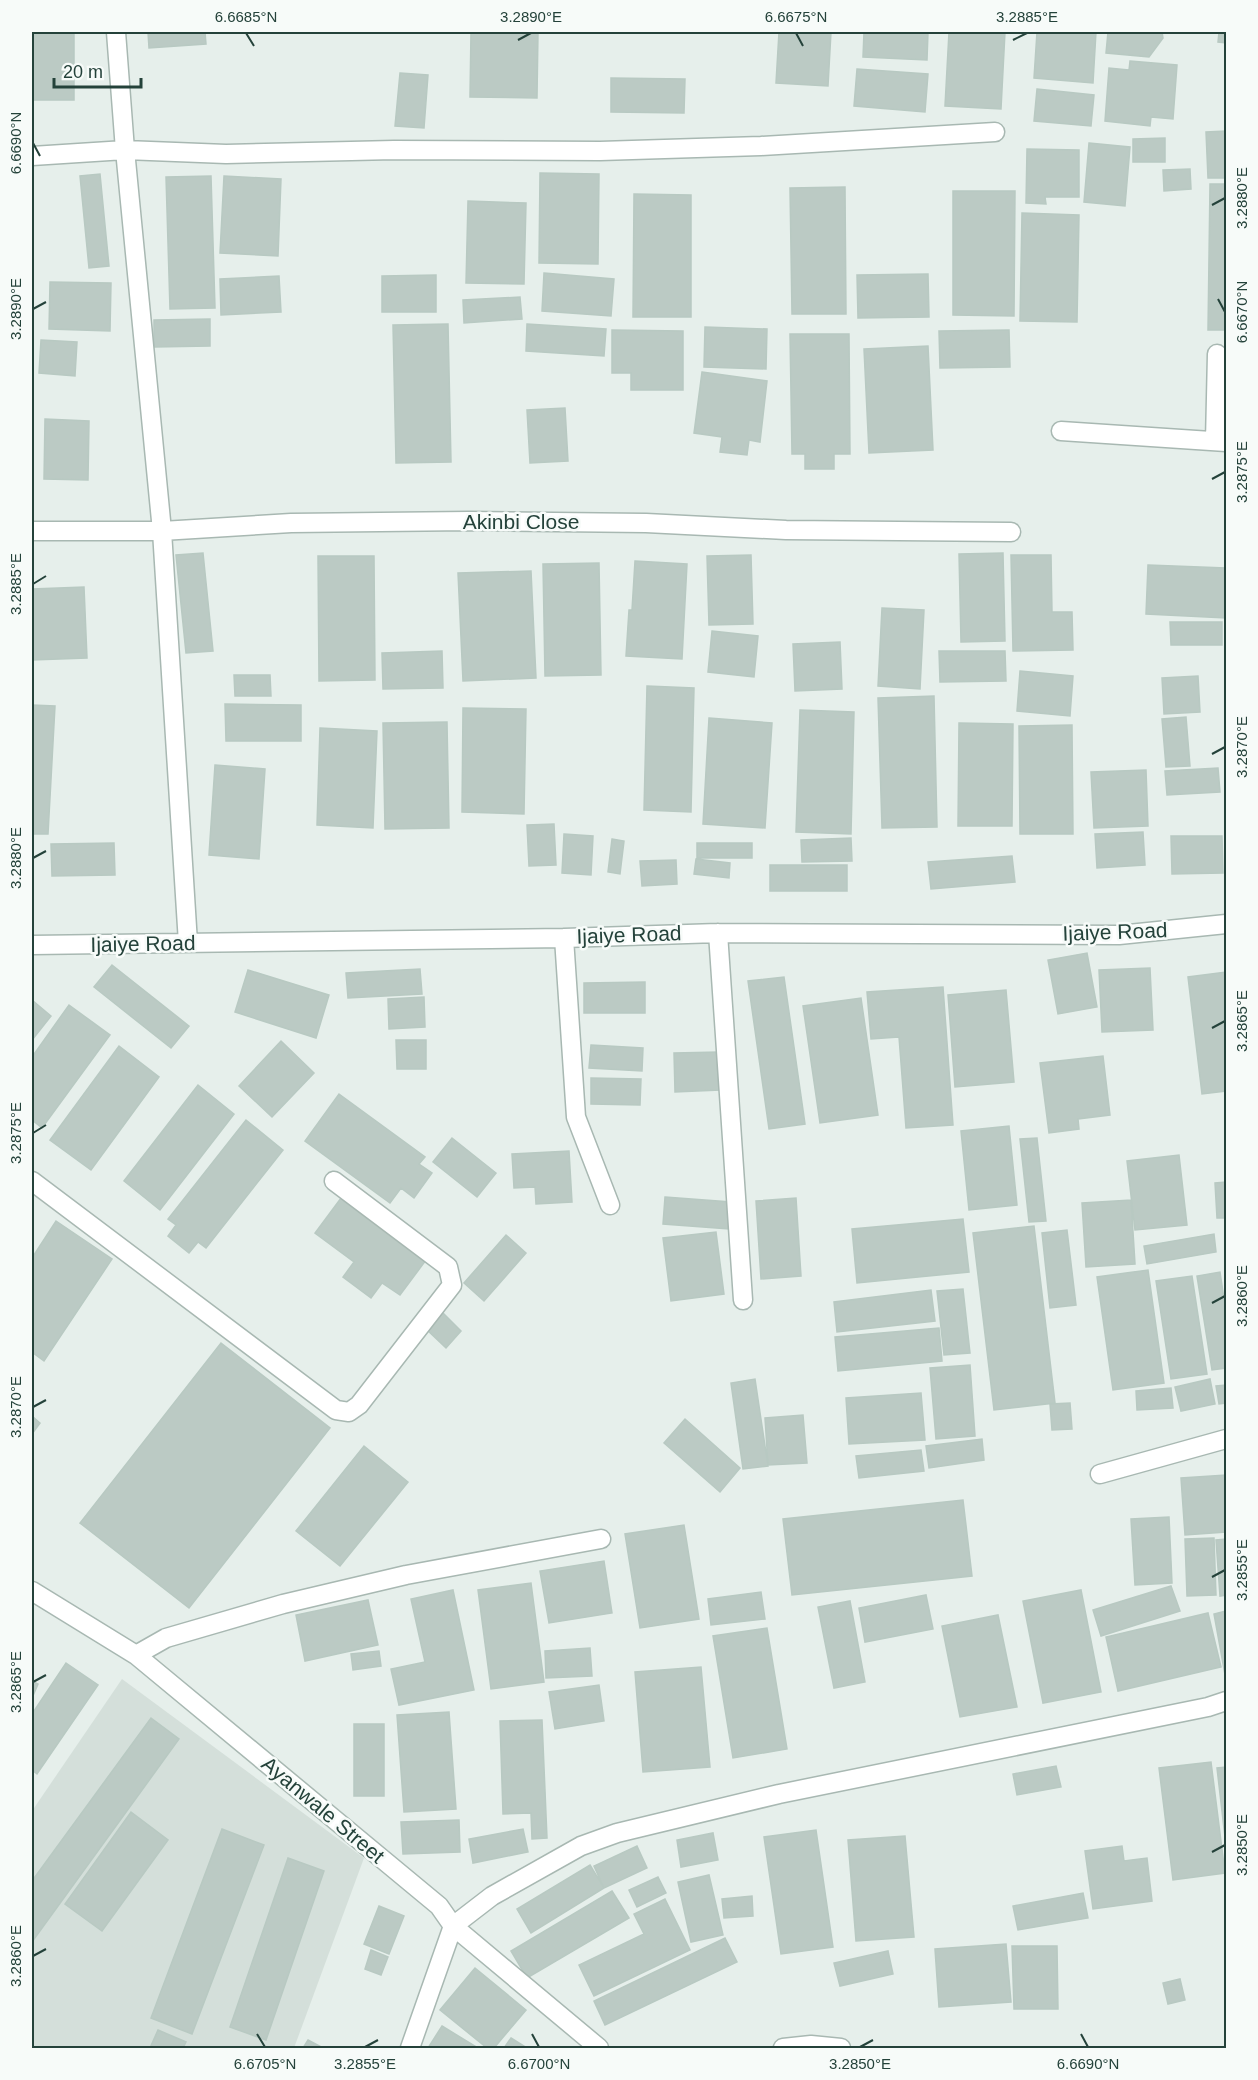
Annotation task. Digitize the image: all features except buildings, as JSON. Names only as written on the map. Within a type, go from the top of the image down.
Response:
[{"type":"street","points":[[116,32],[125,150],[162,531],[188,943]]},
{"type":"street","points":[[32,156],[125,150],[226,154],[394,150],[600,151],[761,146],[995,132]]},
{"type":"street","points":[[1061,431],[1221,442],[1217,354]]},
{"type":"street","name":"Akinbi Close","points":[[32,531],[162,531],[291,523],[468,521],[646,523],[786,530],[1011,532]]},
{"type":"street","name":"Ijaiye Road","points":[[32,945],[564,938],[718,933],[1119,935],[1227,924]]},
{"type":"street","points":[[718,933],[743,1300]]},
{"type":"street","points":[[564,938],[576,1117],[610,1205]]},
{"type":"street","points":[[32,1181],[336,1410],[349,1412],[359,1405],[452,1285],[448,1267],[334,1181]]},
{"type":"street","points":[[1100,1474],[1227,1439]]},
{"type":"street","points":[[135,1655],[166,1638],[283,1604],[406,1575],[601,1539]]},
{"type":"street","name":"Ayanwale Street","points":[[32,1591],[135,1655],[439,1906],[453,1926],[599,2049]]},
{"type":"street","points":[[410,2049],[453,1926],[492,1896],[581,1846],[617,1833],[779,1794],[1208,1707],[1227,1701]]},
{"type":"street","points":[[783,2049],[811,2045],[841,2049]]},
{"type":"shaded area","points":[[122,1679],[364,1858],[294,2048],[32,2048],[32,1811]]}]
